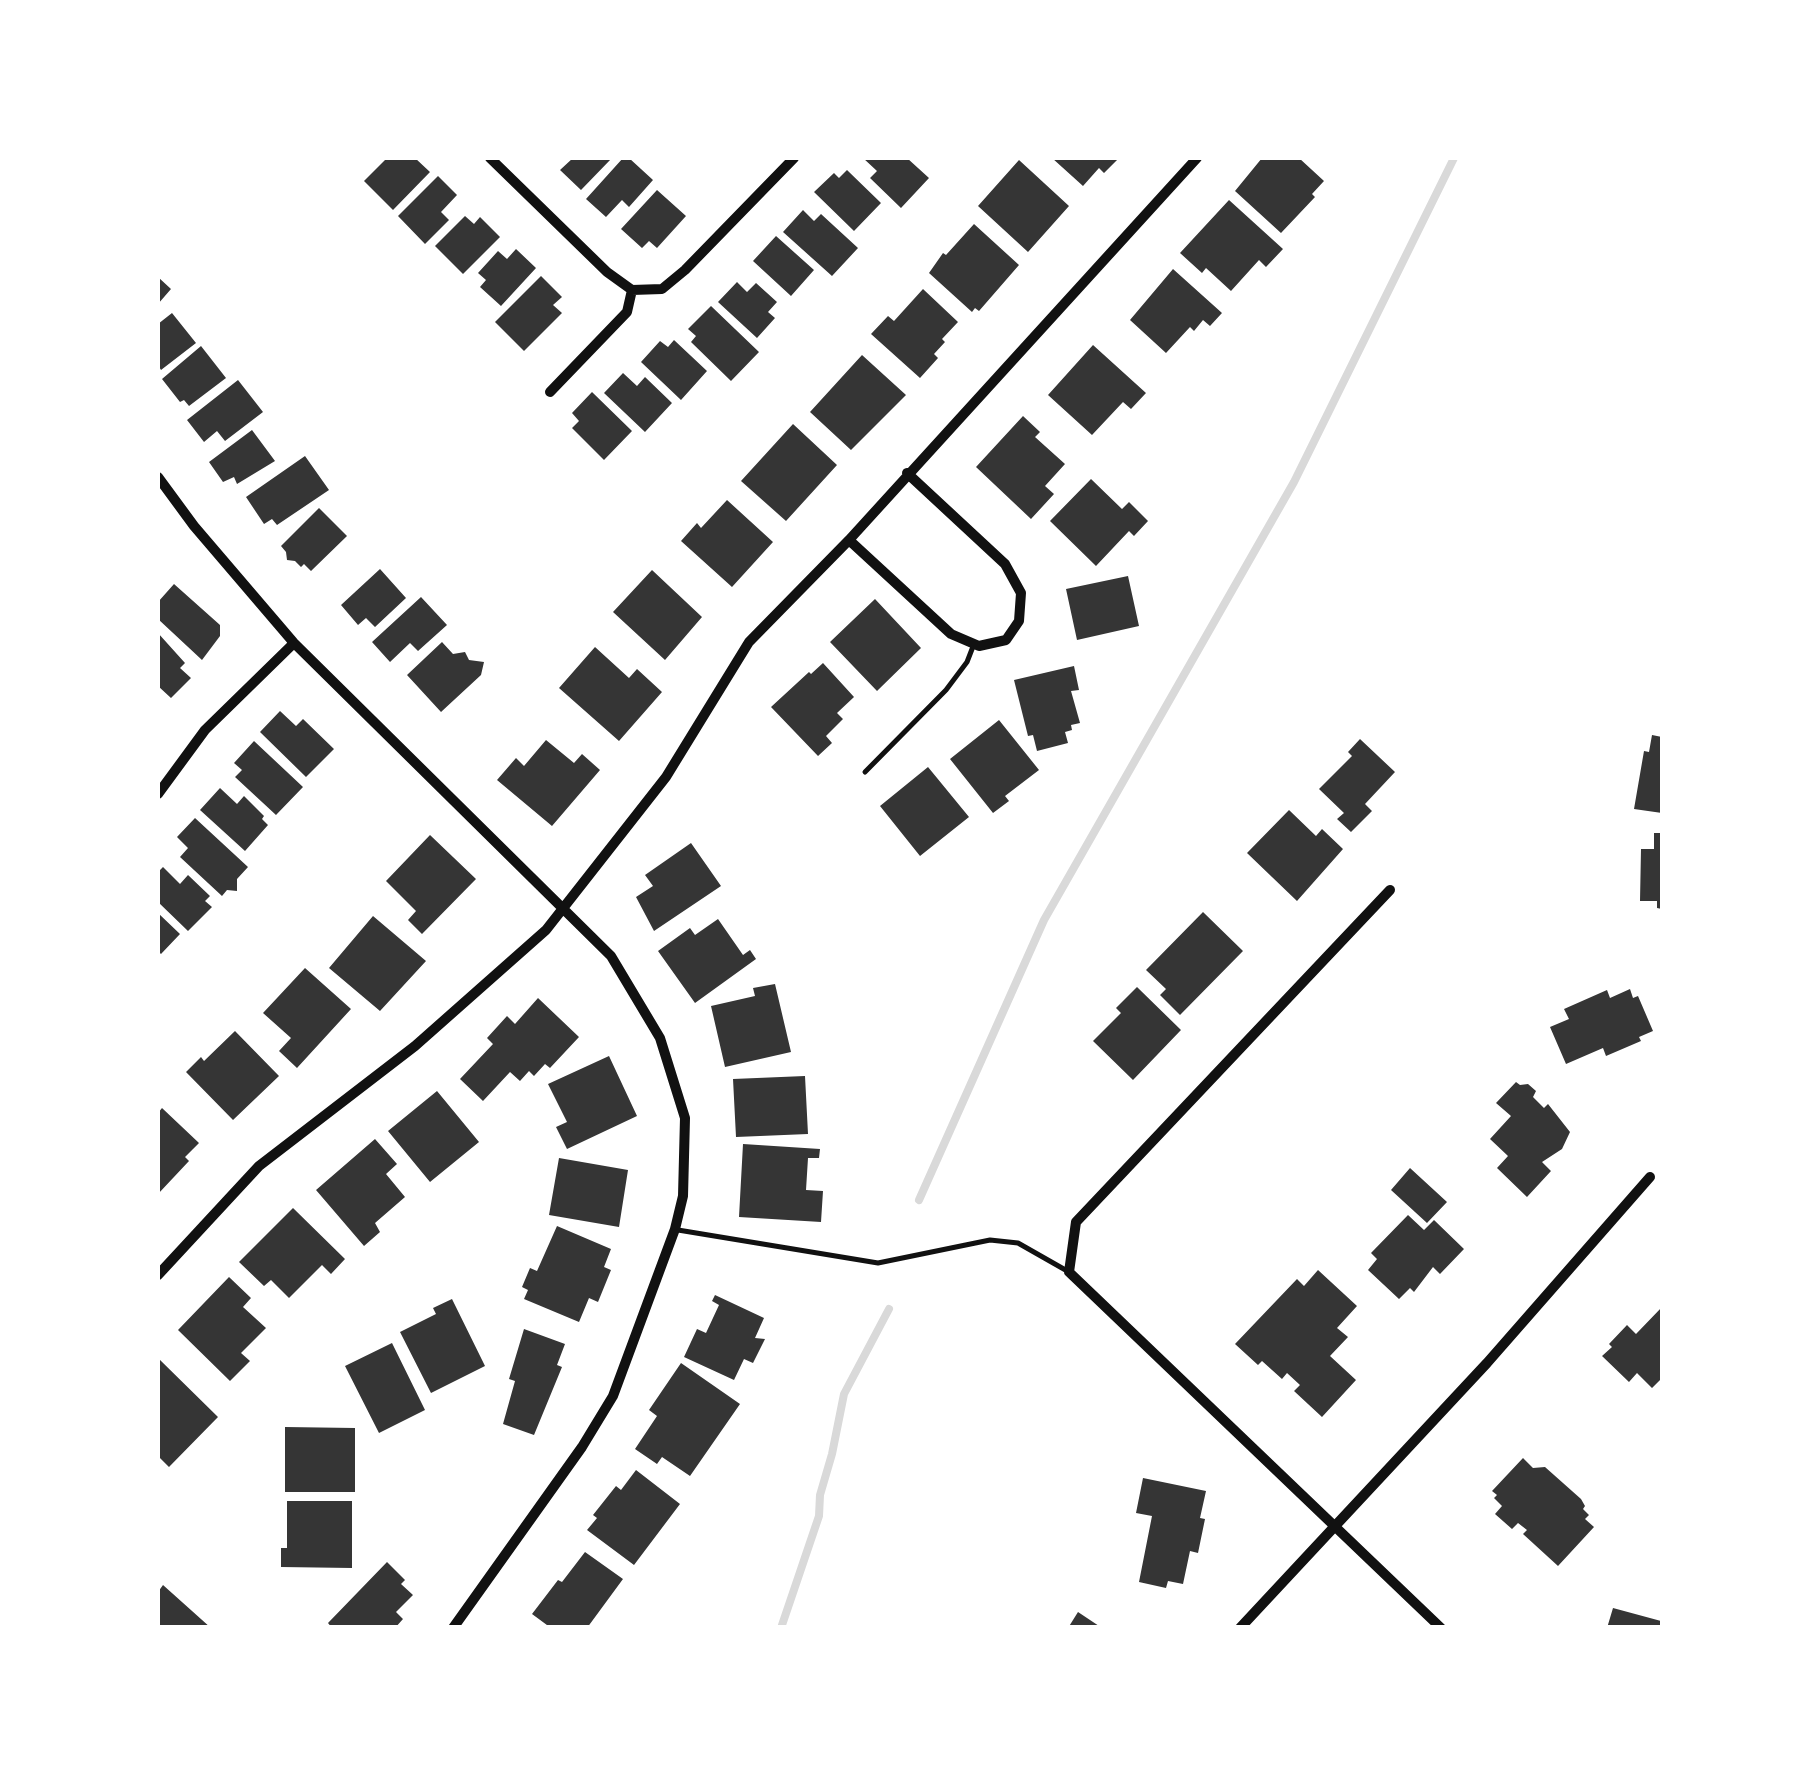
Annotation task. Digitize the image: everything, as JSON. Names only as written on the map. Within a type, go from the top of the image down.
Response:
[{"type":"street","points":[[490,158],[607,272],[632,290],[662,289],[794,158]]},
{"type":"street","points":[[158,1275],[259,1166],[415,1046],[546,930],[666,777],[749,642],[849,540],[1197,158]]},
{"type":"street","points":[[550,392],[627,312],[632,290]]},
{"type":"street","points":[[849,540],[950,634],[979,646],[1006,640],[1019,621],[1021,593],[1005,564],[907,473]]},
{"type":"street","points":[[158,477],[194,526],[294,643],[610,956],[660,1038],[686,1118],[683,1196],[675,1229],[613,1396],[582,1448],[453,1628]]},
{"type":"street","points":[[158,794],[205,730],[294,643]]},
{"type":"street","points":[[1390,890],[1076,1222],[1069,1272],[1440,1628]]},
{"type":"street","points":[[1240,1628],[1486,1364],[1650,1177]]},
{"type":"lane","points":[[865,772],[946,690],[967,662],[974,644]]},
{"type":"lane","points":[[675,1229],[878,1262],[990,1240],[1018,1243],[1069,1272]]},
{"type":"building","points":[[387,158],[415,158],[430,172],[393,210],[364,181]]},
{"type":"building","points":[[573,158],[612,158],[581,190],[560,170]]},
{"type":"building","points":[[623,158],[629,158],[653,180],[629,207],[622,200],[606,217],[586,199]]},
{"type":"building","points":[[863,158],[907,158],[929,178],[901,208],[870,178],[877,171]]},
{"type":"building","points":[[1052,158],[1119,158],[1104,173],[1099,168],[1083,186]]},
{"type":"building","points":[[1262,158],[1299,158],[1324,181],[1312,194],[1315,197],[1281,233],[1235,191]]},
{"type":"building","points":[[1019,160],[1069,206],[1028,252],[978,206]]},
{"type":"building","points":[[847,170],[881,203],[854,231],[814,192],[834,173],[839,178]]},
{"type":"building","points":[[438,176],[457,195],[441,212],[449,220],[425,244],[398,216]]},
{"type":"building","points":[[657,190],[686,216],[657,248],[649,241],[642,248],[621,229]]},
{"type":"building","points":[[1229,200],[1283,249],[1266,267],[1259,260],[1231,291],[1206,268],[1202,273],[1180,253]]},
{"type":"building","points":[[803,210],[814,221],[821,214],[858,248],[832,276],[783,232]]},
{"type":"building","points":[[465,216],[474,224],[480,217],[500,237],[463,274],[435,246]]},
{"type":"building","points":[[974,224],[1019,265],[979,311],[975,308],[972,312],[929,273],[943,253],[946,255]]},
{"type":"building","points":[[776,236],[814,270],[791,296],[753,261]]},
{"type":"building","points":[[516,249],[536,268],[501,306],[480,287],[486,280],[478,273],[498,251],[507,259]]},
{"type":"building","points":[[1173,269],[1222,313],[1210,326],[1203,320],[1194,331],[1190,327],[1166,353],[1130,320]]},
{"type":"building","points":[[541,276],[562,297],[553,305],[562,313],[524,351],[495,322]]},
{"type":"building","points":[[158,277],[171,289],[158,304]]},
{"type":"building","points":[[737,282],[747,292],[756,283],[777,302],[768,312],[775,318],[757,338],[718,302]]},
{"type":"building","points":[[923,289],[958,322],[942,339],[945,342],[934,354],[938,358],[920,378],[871,334],[888,316],[894,321]]},
{"type":"building","points":[[711,306],[759,352],[731,381],[691,342],[696,336],[688,329]]},
{"type":"building","points":[[172,313],[196,343],[161,370],[158,324]]},
{"type":"building","points":[[674,340],[707,371],[681,400],[641,362],[660,341],[668,347]]},
{"type":"building","points":[[1093,345],[1146,393],[1131,409],[1123,402],[1092,435],[1048,395]]},
{"type":"building","points":[[201,346],[226,378],[189,406],[184,400],[180,402],[162,379]]},
{"type":"building","points":[[862,355],[906,395],[851,450],[810,412]]},
{"type":"building","points":[[623,373],[637,386],[645,377],[672,403],[645,432],[604,393]]},
{"type":"building","points":[[238,380],[263,412],[225,441],[217,431],[204,442],[187,420]]},
{"type":"building","points":[[592,392],[632,431],[604,460],[572,428],[579,421],[572,413]]},
{"type":"building","points":[[1023,416],[1040,432],[1035,437],[1065,464],[1045,486],[1054,494],[1031,519],[976,467]]},
{"type":"building","points":[[793,424],[837,465],[786,521],[741,481]]},
{"type":"building","points":[[252,430],[275,461],[237,484],[234,477],[223,482],[209,462]]},
{"type":"building","points":[[305,456],[329,490],[277,525],[272,519],[264,524],[246,497]]},
{"type":"building","points":[[1091,479],[1122,509],[1129,502],[1148,521],[1134,536],[1129,531],[1096,566],[1050,521]]},
{"type":"building","points":[[727,500],[773,542],[732,587],[681,541],[697,523],[701,528]]},
{"type":"building","points":[[319,508],[347,536],[311,571],[304,564],[301,567],[287,560],[281,546]]},
{"type":"building","points":[[380,569],[406,598],[375,627],[366,618],[358,625],[341,605]]},
{"type":"building","points":[[652,570],[702,617],[665,660],[613,612]]},
{"type":"building","points":[[1128,576],[1139,626],[1077,640],[1066,589]]},
{"type":"building","points":[[174,584],[220,625],[220,636],[202,660],[158,619],[158,602]]},
{"type":"building","points":[[421,597],[447,625],[418,651],[410,643],[390,662],[372,642]]},
{"type":"building","points":[[875,599],[921,648],[877,691],[830,642]]},
{"type":"building","points":[[158,633],[185,663],[180,668],[191,678],[171,698],[158,686]]},
{"type":"building","points":[[442,642],[453,654],[465,652],[469,660],[484,662],[481,675],[441,712],[407,675]]},
{"type":"building","points":[[595,647],[629,678],[637,669],[662,692],[619,741],[559,688]]},
{"type":"building","points":[[823,663],[854,697],[837,713],[843,719],[826,736],[832,743],[818,756],[771,707]]},
{"type":"building","points":[[1074,666],[1079,690],[1071,691],[1080,723],[1065,732],[1068,743],[1037,751],[1033,735],[1028,736],[1014,680]]},
{"type":"building","points":[[280,711],[296,726],[303,719],[334,749],[306,777],[260,732]]},
{"type":"building","points":[[999,720],[1039,770],[1005,796],[1009,801],[993,813],[950,759]]},
{"type":"building","points":[[1652,735],[1662,737],[1662,813],[1634,809],[1644,751],[1649,752]]},
{"type":"building","points":[[1360,739],[1395,772],[1365,804],[1372,811],[1351,832],[1337,819],[1344,813],[1319,789],[1352,756],[1348,752]]},
{"type":"building","points":[[546,740],[574,763],[582,754],[600,770],[552,826],[497,780],[516,758],[524,766]]},
{"type":"building","points":[[254,741],[303,787],[276,815],[235,777],[242,770],[234,763]]},
{"type":"building","points":[[928,767],[969,817],[920,856],[880,806]]},
{"type":"building","points":[[220,788],[237,804],[244,796],[268,825],[245,851],[200,810]]},
{"type":"building","points":[[1289,810],[1316,836],[1322,829],[1343,849],[1297,901],[1247,853]]},
{"type":"building","points":[[195,818],[248,867],[237,879],[237,891],[227,890],[222,896],[180,857],[188,848],[177,837]]},
{"type":"building","points":[[1654,833],[1662,833],[1662,909],[1657,908],[1657,901],[1640,901],[1641,849],[1654,849]]},
{"type":"building","points":[[430,835],[476,879],[422,934],[408,920],[416,911],[386,881]]},
{"type":"building","points":[[691,843],[721,886],[654,931],[636,897],[653,886],[645,875]]},
{"type":"building","points":[[163,867],[180,884],[188,875],[210,896],[205,901],[212,907],[188,931],[158,902],[158,872]]},
{"type":"building","points":[[1203,912],[1243,951],[1180,1015],[1160,995],[1166,989],[1146,970]]},
{"type":"building","points":[[158,913],[180,934],[161,954],[158,951]]},
{"type":"building","points":[[373,916],[426,961],[380,1011],[329,968]]},
{"type":"building","points":[[718,919],[743,955],[750,950],[756,959],[695,1003],[658,951],[690,928],[695,935]]},
{"type":"building","points":[[305,968],[351,1009],[297,1068],[279,1051],[291,1038],[263,1013]]},
{"type":"building","points":[[775,984],[791,1052],[725,1067],[711,1006],[755,996],[753,988]]},
{"type":"building","points":[[1137,987],[1181,1030],[1133,1080],[1093,1041],[1121,1013],[1116,1008]]},
{"type":"building","points":[[1630,989],[1633,998],[1638,996],[1653,1031],[1639,1037],[1641,1041],[1606,1056],[1603,1048],[1566,1064],[1550,1027],[1569,1019],[1564,1009],[1607,990],[1610,998]]},
{"type":"building","points":[[538,998],[579,1037],[550,1068],[545,1064],[534,1076],[529,1071],[520,1081],[510,1072],[483,1101],[460,1079],[493,1044],[487,1038],[507,1016],[515,1024]]},
{"type":"building","points":[[235,1031],[279,1076],[233,1120],[186,1072],[201,1057],[204,1061]]},
{"type":"building","points":[[609,1056],[637,1116],[567,1149],[556,1127],[567,1122],[548,1084]]},
{"type":"building","points":[[805,1076],[808,1134],[736,1137],[733,1079]]},
{"type":"building","points":[[1516,1082],[1528,1084],[1536,1091],[1533,1097],[1544,1108],[1548,1104],[1570,1132],[1562,1149],[1542,1162],[1551,1171],[1527,1197],[1497,1168],[1508,1156],[1490,1139],[1511,1116],[1496,1103]]},
{"type":"building","points":[[437,1091],[479,1142],[430,1182],[388,1131]]},
{"type":"building","points":[[162,1108],[199,1143],[185,1157],[189,1161],[158,1194],[158,1113]]},
{"type":"building","points":[[375,1139],[397,1164],[386,1174],[405,1197],[375,1223],[380,1232],[364,1246],[316,1190]]},
{"type":"building","points":[[743,1144],[820,1149],[819,1158],[808,1158],[806,1190],[823,1191],[821,1222],[739,1217]]},
{"type":"building","points":[[559,1158],[628,1170],[619,1227],[549,1215]]},
{"type":"building","points":[[1410,1168],[1447,1202],[1427,1223],[1391,1190]]},
{"type":"building","points":[[293,1208],[345,1259],[331,1274],[322,1265],[289,1298],[271,1280],[264,1286],[239,1262]]},
{"type":"building","points":[[1408,1215],[1424,1230],[1434,1220],[1464,1249],[1440,1274],[1433,1267],[1414,1292],[1410,1288],[1399,1299],[1368,1270],[1377,1259],[1371,1253]]},
{"type":"building","points":[[557,1226],[611,1249],[604,1267],[611,1270],[598,1302],[589,1298],[579,1322],[524,1299],[528,1290],[522,1287],[530,1268],[537,1271]]},
{"type":"building","points":[[1318,1270],[1357,1306],[1337,1328],[1348,1337],[1330,1356],[1356,1380],[1322,1417],[1294,1391],[1300,1385],[1287,1373],[1282,1379],[1262,1361],[1258,1365],[1235,1344],[1297,1279],[1304,1286]]},
{"type":"building","points":[[229,1277],[251,1298],[243,1307],[266,1328],[241,1353],[250,1361],[230,1381],[178,1330]]},
{"type":"building","points":[[715,1295],[764,1318],[755,1338],[765,1339],[753,1363],[744,1359],[734,1380],[684,1357],[697,1329],[706,1333],[719,1305],[712,1301]]},
{"type":"building","points":[[452,1299],[485,1366],[431,1393],[400,1332],[436,1314],[433,1308]]},
{"type":"building","points":[[1662,1307],[1662,1378],[1652,1388],[1637,1373],[1629,1382],[1602,1356],[1627,1325],[1636,1334]]},
{"type":"building","points":[[524,1329],[565,1344],[557,1365],[562,1367],[534,1435],[503,1424],[515,1381],[509,1379]]},
{"type":"building","points":[[392,1343],[425,1410],[379,1433],[345,1366]]},
{"type":"building","points":[[158,1358],[218,1417],[169,1467],[158,1456]]},
{"type":"building","points":[[681,1363],[740,1404],[690,1476],[662,1457],[657,1464],[635,1449],[657,1416],[649,1410]]},
{"type":"building","points":[[285,1427],[355,1428],[355,1492],[285,1492]]},
{"type":"building","points":[[1523,1458],[1533,1468],[1545,1467],[1581,1499],[1589,1515],[1585,1519],[1594,1527],[1558,1566],[1523,1534],[1527,1530],[1518,1523],[1512,1529],[1495,1514],[1502,1506],[1492,1491]]},
{"type":"building","points":[[636,1470],[680,1504],[634,1565],[587,1530],[597,1518],[593,1515],[616,1486],[621,1490]]},
{"type":"building","points":[[1143,1478],[1206,1491],[1198,1553],[1190,1551],[1183,1584],[1168,1581],[1166,1588],[1139,1582],[1152,1516],[1136,1513]]},
{"type":"building","points":[[287,1501],[352,1501],[352,1568],[281,1567],[281,1548],[287,1548]]},
{"type":"building","points":[[585,1552],[623,1579],[587,1628],[551,1628],[532,1614]]},
{"type":"building","points":[[387,1562],[413,1595],[396,1612],[403,1619],[395,1628],[332,1628],[328,1623]]},
{"type":"building","points":[[163,1585],[211,1628],[158,1628],[158,1592]]},
{"type":"building","points":[[1613,1608],[1661,1621],[1662,1628],[1607,1628]]},
{"type":"building","points":[[1078,1612],[1102,1628],[1068,1628]]},
{"type":"waterway","points":[[919,1200],[1044,920],[1294,482],[1454,158]]},
{"type":"waterway","points":[[781,1628],[819,1516],[820,1495],[844,1394],[889,1309]]}]
